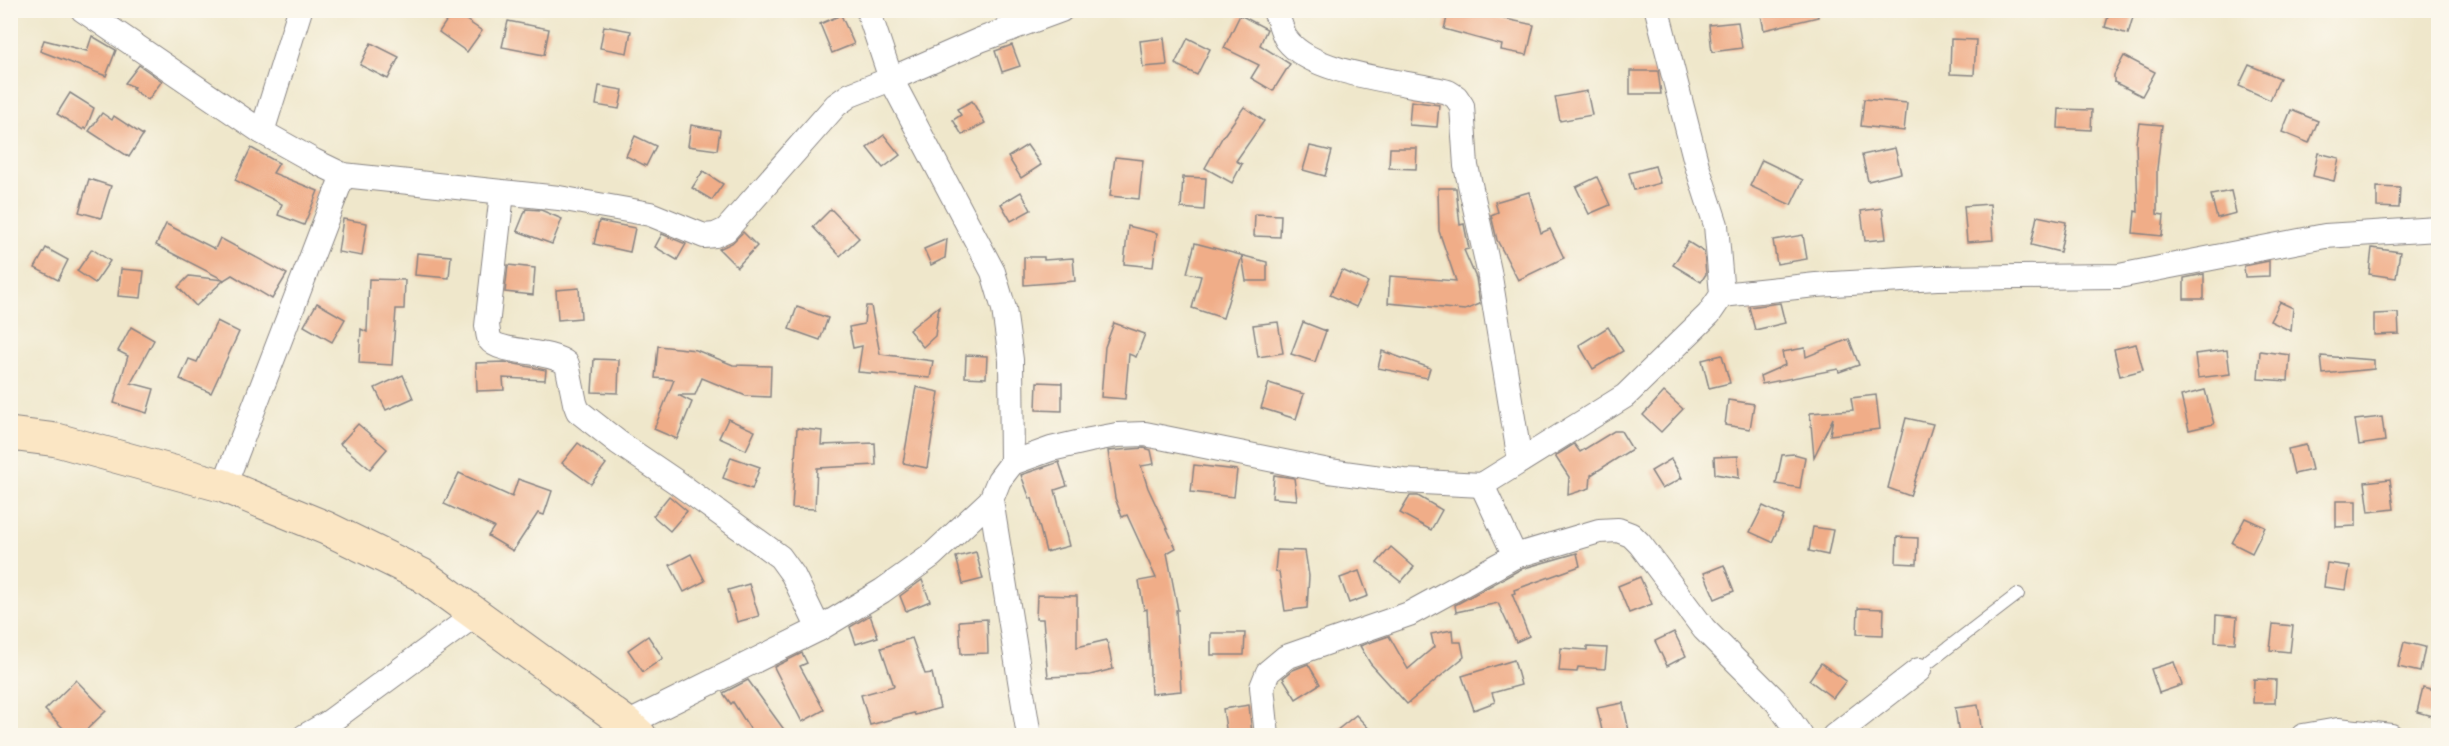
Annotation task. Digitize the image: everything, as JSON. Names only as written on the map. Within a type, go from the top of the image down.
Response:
[{"type":"street","points":[[83,10],[262,132],[343,175],[559,198],[650,214],[704,236],[715,235],[726,230],[836,105],[850,95],[980,40],[1061,10]]},
{"type":"street","points":[[262,132],[300,10]]},
{"type":"street","points":[[868,10],[891,79],[993,272],[1004,309],[1011,360],[1012,463]]},
{"type":"street","points":[[1274,10],[1287,39],[1303,53],[1325,65],[1448,92],[1456,97],[1462,106],[1466,166],[1489,271],[1520,461]]},
{"type":"street","points":[[10,434],[57,440],[224,486],[326,528],[422,575],[633,730],[819,629],[882,591],[931,556],[991,500],[999,480],[1012,463],[1051,449],[1117,435],[1145,434],[1329,471],[1403,481],[1482,485],[1625,396],[1709,314],[1722,295],[1716,225],[1697,166],[1657,10]]},
{"type":"street","points":[[224,486],[343,175]]},
{"type":"street","points":[[502,193],[487,326],[489,339],[496,346],[553,356],[567,364],[574,403],[578,411],[619,443],[780,557],[793,575],[819,629]]},
{"type":"street","points":[[1722,295],[1816,285],[1937,278],[2119,276],[2325,236],[2439,229]]},
{"type":"street","points":[[1482,485],[1515,556]]},
{"type":"street","points":[[991,500],[1029,735]]},
{"type":"street","points":[[1267,735],[1262,687],[1268,672],[1286,657],[1409,614],[1515,556],[1599,531],[1618,530],[1631,536],[1704,629],[1777,702],[1801,735]]},
{"type":"street","points":[[305,735],[328,723],[476,614]]},
{"type":"street","points":[[1834,735],[1919,670]]},
{"type":"street","points":[[2303,735],[2338,730],[2391,735]]},
{"type":"lane","points":[[1919,670],[2018,594]]},
{"type":"building","points":[[1449,10],[1492,10],[1491,16],[1534,25],[1527,55],[1501,50],[1502,45],[1444,29]]},
{"type":"building","points":[[1760,10],[1817,10],[1818,17],[1764,30]]},
{"type":"building","points":[[2110,10],[2135,10],[2128,34],[2105,27]]},
{"type":"building","points":[[453,11],[482,31],[467,52],[439,32]]},
{"type":"building","points":[[841,15],[854,44],[832,53],[820,24]]},
{"type":"building","points":[[1240,15],[1267,29],[1260,45],[1290,64],[1273,91],[1251,78],[1259,65],[1224,48]]},
{"type":"building","points":[[508,21],[549,29],[544,55],[502,47]]},
{"type":"building","points":[[1738,22],[1742,48],[1712,52],[1709,25]]},
{"type":"building","points":[[604,26],[631,31],[627,53],[600,48]]},
{"type":"building","points":[[92,36],[116,50],[106,76],[40,51],[44,40],[87,51]]},
{"type":"building","points":[[1164,38],[1167,65],[1143,67],[1140,41]]},
{"type":"building","points":[[1188,38],[1210,49],[1197,75],[1175,64]]},
{"type":"building","points":[[1951,39],[1976,40],[1974,75],[1950,74]]},
{"type":"building","points":[[371,43],[399,57],[388,79],[360,65]]},
{"type":"building","points":[[1012,45],[1020,66],[1002,72],[995,51]]},
{"type":"building","points":[[2124,56],[2155,72],[2142,96],[2114,82],[2114,75]]},
{"type":"building","points":[[139,65],[162,81],[148,100],[132,89],[134,87],[125,83]]},
{"type":"building","points":[[2249,65],[2280,78],[2270,100],[2239,86]]},
{"type":"building","points":[[1630,71],[1658,71],[1661,94],[1630,94]]},
{"type":"building","points":[[599,86],[623,90],[619,109],[596,105]]},
{"type":"building","points":[[1587,91],[1592,115],[1560,121],[1555,97]]},
{"type":"building","points":[[70,93],[94,108],[86,129],[83,130],[57,114]]},
{"type":"building","points":[[1864,99],[1907,103],[1904,131],[1861,126]]},
{"type":"building","points":[[972,101],[985,123],[962,135],[953,120],[961,115],[957,109]]},
{"type":"building","points":[[1411,101],[1439,105],[1437,127],[1409,125]]},
{"type":"building","points":[[1244,107],[1264,121],[1236,161],[1242,164],[1232,183],[1205,168],[1222,138]]},
{"type":"building","points":[[2059,109],[2092,110],[2091,130],[2058,128]]},
{"type":"building","points":[[2291,110],[2318,121],[2309,143],[2282,132]]},
{"type":"building","points":[[102,113],[112,120],[114,116],[143,135],[129,157],[89,131]]},
{"type":"building","points":[[2139,123],[2162,125],[2157,169],[2157,214],[2164,215],[2162,236],[2133,233],[2135,211],[2138,212],[2136,143]]},
{"type":"building","points":[[691,125],[720,130],[717,150],[688,146]]},
{"type":"building","points":[[884,135],[900,155],[883,168],[867,148]]},
{"type":"building","points":[[635,136],[656,146],[646,166],[626,156]]},
{"type":"building","points":[[1027,145],[1041,165],[1021,178],[1008,157]]},
{"type":"building","points":[[1310,146],[1332,151],[1325,176],[1303,170]]},
{"type":"building","points":[[251,148],[279,163],[273,173],[318,191],[304,225],[278,215],[282,204],[235,180]]},
{"type":"building","points":[[1390,148],[1417,148],[1416,169],[1389,168]]},
{"type":"building","points":[[1895,148],[1901,173],[1868,181],[1862,155]]},
{"type":"building","points":[[2318,153],[2339,158],[2334,181],[2313,176]]},
{"type":"building","points":[[1115,157],[1143,160],[1139,199],[1110,196]]},
{"type":"building","points":[[1762,160],[1803,180],[1791,205],[1750,186]]},
{"type":"building","points":[[1655,166],[1660,183],[1634,190],[1629,173]]},
{"type":"building","points":[[703,171],[723,184],[712,200],[692,188]]},
{"type":"building","points":[[1183,177],[1206,178],[1204,210],[1181,208]]},
{"type":"building","points":[[1597,177],[1610,205],[1589,214],[1576,187]]},
{"type":"building","points":[[89,179],[111,186],[101,218],[79,212]]},
{"type":"building","points":[[2377,187],[2400,188],[2399,208],[2377,207]]},
{"type":"building","points":[[1438,188],[1456,188],[1460,225],[1464,224],[1469,249],[1464,250],[1476,278],[1480,304],[1465,310],[1388,303],[1390,276],[1456,281],[1439,231]]},
{"type":"building","points":[[2231,191],[2236,213],[2217,218],[2211,195]]},
{"type":"building","points":[[1021,192],[1031,210],[1011,221],[1001,204]]},
{"type":"building","points":[[1529,192],[1541,233],[1550,229],[1564,258],[1518,280],[1497,240],[1491,215],[1498,212],[1495,202]]},
{"type":"building","points":[[1990,204],[1993,240],[1967,242],[1964,206]]},
{"type":"building","points":[[1882,208],[1886,239],[1865,241],[1861,211]]},
{"type":"building","points":[[526,209],[541,210],[562,219],[552,244],[517,231]]},
{"type":"building","points":[[831,209],[859,238],[840,256],[813,227]]},
{"type":"building","points":[[1255,214],[1281,215],[1280,237],[1254,236]]},
{"type":"building","points":[[2037,216],[2066,222],[2060,252],[2031,245]]},
{"type":"building","points":[[343,219],[367,223],[362,256],[338,252]]},
{"type":"building","points":[[599,221],[635,228],[630,252],[594,244]]},
{"type":"building","points":[[166,224],[215,249],[220,238],[287,274],[272,299],[232,275],[224,280],[156,245]]},
{"type":"building","points":[[1128,226],[1157,233],[1153,267],[1124,264]]},
{"type":"building","points":[[743,232],[757,246],[737,267],[719,249],[732,243]]},
{"type":"building","points":[[662,234],[686,244],[677,260],[655,247]]},
{"type":"building","points":[[1803,235],[1807,259],[1777,264],[1773,240]]},
{"type":"building","points":[[947,239],[945,258],[931,265],[924,249]]},
{"type":"building","points":[[1688,242],[1704,252],[1706,274],[1701,282],[1673,265]]},
{"type":"building","points":[[1195,243],[1267,262],[1267,281],[1246,281],[1242,256],[1223,318],[1192,308],[1201,276],[1187,273]]},
{"type":"building","points":[[46,248],[68,260],[58,280],[35,268]]},
{"type":"building","points":[[2372,248],[2400,252],[2396,278],[2369,274]]},
{"type":"building","points":[[92,249],[110,261],[95,283],[77,271]]},
{"type":"building","points":[[417,253],[451,256],[449,278],[415,275]]},
{"type":"building","points":[[1024,257],[1044,257],[1044,260],[1073,258],[1075,281],[1024,285]]},
{"type":"building","points":[[2269,261],[2269,276],[2245,277],[2244,266]]},
{"type":"building","points":[[508,265],[535,268],[533,295],[505,292]]},
{"type":"building","points":[[121,269],[144,271],[141,298],[118,296]]},
{"type":"building","points":[[1342,270],[1368,282],[1356,307],[1330,295]]},
{"type":"building","points":[[2204,274],[2204,299],[2184,299],[2184,278]]},
{"type":"building","points":[[189,276],[224,280],[196,306],[178,287]]},
{"type":"building","points":[[369,279],[405,280],[404,309],[396,309],[392,365],[359,363],[361,329],[367,332]]},
{"type":"building","points":[[579,288],[581,318],[558,320],[556,290]]},
{"type":"building","points":[[2280,302],[2293,308],[2291,331],[2270,321]]},
{"type":"building","points":[[317,303],[345,319],[332,342],[304,326]]},
{"type":"building","points":[[1780,303],[1785,323],[1755,330],[1749,307]]},
{"type":"building","points":[[866,306],[871,306],[880,354],[933,361],[930,378],[858,372],[862,346],[853,348],[849,327],[864,324]]},
{"type":"building","points":[[939,306],[935,336],[923,347],[909,330]]},
{"type":"building","points":[[797,307],[828,318],[820,340],[789,329]]},
{"type":"building","points":[[2398,313],[2399,334],[2374,335],[2374,314]]},
{"type":"building","points":[[217,321],[239,332],[211,393],[180,379],[189,359],[197,362]]},
{"type":"building","points":[[1278,322],[1283,353],[1258,357],[1253,325]]},
{"type":"building","points":[[1303,322],[1326,331],[1315,362],[1291,354]]},
{"type":"building","points":[[1114,323],[1145,334],[1136,357],[1129,354],[1125,399],[1101,397],[1105,347]]},
{"type":"building","points":[[131,327],[154,340],[131,383],[154,389],[147,413],[114,403],[128,356],[118,351]]},
{"type":"building","points":[[1608,327],[1623,351],[1593,369],[1579,345]]},
{"type":"building","points":[[1849,339],[1859,365],[1839,372],[1838,369],[1762,384],[1760,376],[1785,365],[1782,352],[1805,348],[1806,357]]},
{"type":"building","points":[[2136,344],[2143,370],[2120,376],[2114,349]]},
{"type":"building","points":[[658,346],[696,350],[733,365],[771,366],[770,397],[746,396],[702,378],[695,395],[678,395],[692,402],[677,439],[654,429],[674,380],[655,378]]},
{"type":"building","points":[[2227,350],[2230,374],[2198,378],[2195,354]]},
{"type":"building","points":[[1382,351],[1430,368],[1427,378],[1378,368]]},
{"type":"building","points":[[2260,351],[2290,355],[2288,381],[2258,379]]},
{"type":"building","points":[[966,355],[987,356],[986,378],[965,377]]},
{"type":"building","points":[[1722,355],[1730,383],[1709,388],[1702,360]]},
{"type":"building","points":[[2321,356],[2374,360],[2374,369],[2323,374]]},
{"type":"building","points":[[594,359],[619,360],[618,393],[592,392]]},
{"type":"building","points":[[505,362],[546,370],[545,380],[503,378],[504,390],[477,391],[476,363]]},
{"type":"building","points":[[403,375],[413,398],[386,410],[375,388]]},
{"type":"building","points":[[1037,382],[1062,383],[1062,411],[1036,410]]},
{"type":"building","points":[[1269,383],[1304,394],[1296,419],[1261,408]]},
{"type":"building","points":[[916,387],[939,392],[927,468],[903,463]]},
{"type":"building","points":[[2205,390],[2214,424],[2189,430],[2181,396]]},
{"type":"building","points":[[1664,392],[1683,409],[1661,432],[1643,415]]},
{"type":"building","points":[[1876,395],[1880,429],[1830,435],[1833,418],[1814,457],[1810,413],[1853,410],[1851,398]]},
{"type":"building","points":[[1728,400],[1754,404],[1750,429],[1725,425]]},
{"type":"building","points":[[2382,417],[2385,441],[2359,445],[2355,420]]},
{"type":"building","points":[[1906,418],[1933,424],[1910,496],[1888,488]]},
{"type":"building","points":[[728,419],[755,431],[746,450],[719,438]]},
{"type":"building","points":[[358,424],[387,449],[370,469],[340,444]]},
{"type":"building","points":[[797,428],[822,431],[821,445],[875,443],[876,465],[817,468],[815,509],[792,508]]},
{"type":"building","points":[[1614,431],[1621,431],[1632,449],[1591,475],[1590,488],[1568,495],[1569,477],[1555,456],[1574,444],[1580,452]]},
{"type":"building","points":[[578,443],[606,464],[591,484],[562,463]]},
{"type":"building","points":[[2306,445],[2312,470],[2294,474],[2288,449]]},
{"type":"building","points":[[1144,448],[1151,450],[1154,464],[1141,466],[1148,488],[1176,548],[1167,553],[1178,610],[1176,610],[1181,691],[1151,694],[1147,609],[1144,610],[1139,581],[1156,578],[1127,515],[1122,517],[1115,498],[1108,451]]},
{"type":"building","points":[[1794,454],[1805,457],[1800,488],[1776,484],[1782,455]]},
{"type":"building","points":[[1738,456],[1739,478],[1715,474],[1714,457]]},
{"type":"building","points":[[731,457],[760,467],[752,489],[723,478]]},
{"type":"building","points":[[1671,459],[1682,478],[1662,489],[1651,471]]},
{"type":"building","points":[[1059,462],[1067,486],[1055,490],[1069,546],[1046,552],[1032,498],[1030,499],[1021,475]]},
{"type":"building","points":[[1194,465],[1237,470],[1234,497],[1191,492]]},
{"type":"building","points":[[459,473],[512,497],[518,479],[552,491],[544,515],[538,513],[513,551],[488,536],[494,527],[444,504]]},
{"type":"building","points":[[1274,475],[1294,478],[1297,500],[1272,498]]},
{"type":"building","points":[[2390,479],[2394,509],[2369,512],[2365,482]]},
{"type":"building","points":[[669,496],[687,511],[670,531],[653,516]]},
{"type":"building","points":[[1410,496],[1418,496],[1442,510],[1431,530],[1400,513]]},
{"type":"building","points":[[2336,501],[2356,501],[2356,526],[2336,527]]},
{"type":"building","points":[[1763,506],[1784,516],[1772,542],[1750,532]]},
{"type":"building","points":[[2245,518],[2265,527],[2252,553],[2232,543]]},
{"type":"building","points":[[1813,527],[1833,530],[1828,555],[1809,551]]},
{"type":"building","points":[[1897,537],[1918,538],[1917,564],[1896,563]]},
{"type":"building","points":[[1391,547],[1414,567],[1401,582],[1377,563]]},
{"type":"building","points":[[1277,550],[1305,551],[1309,576],[1307,608],[1285,611],[1279,572],[1275,571]]},
{"type":"building","points":[[976,552],[983,579],[963,584],[956,557]]},
{"type":"building","points":[[1577,553],[1580,566],[1514,590],[1515,593],[1512,594],[1529,636],[1516,642],[1498,603],[1456,612],[1455,605],[1521,569]]},
{"type":"building","points":[[691,554],[705,581],[684,592],[670,565]]},
{"type":"building","points":[[2327,563],[2350,566],[2346,590],[2324,587]]},
{"type":"building","points":[[1724,565],[1734,591],[1715,599],[1704,573]]},
{"type":"building","points":[[1359,571],[1368,596],[1349,603],[1340,578]]},
{"type":"building","points":[[1640,577],[1652,604],[1629,613],[1618,586]]},
{"type":"building","points":[[922,580],[930,601],[906,611],[900,596]]},
{"type":"building","points":[[749,584],[759,616],[737,622],[728,590]]},
{"type":"building","points":[[1037,595],[1077,596],[1077,647],[1107,640],[1113,669],[1090,675],[1048,677],[1043,619],[1036,619]]},
{"type":"building","points":[[1858,608],[1884,609],[1883,635],[1857,634]]},
{"type":"building","points":[[870,615],[878,637],[856,644],[850,627]]},
{"type":"building","points":[[2216,615],[2237,617],[2235,643],[2215,642]]},
{"type":"building","points":[[987,619],[988,653],[961,654],[959,621]]},
{"type":"building","points":[[2273,624],[2293,626],[2290,652],[2270,650]]},
{"type":"building","points":[[1452,630],[1453,642],[1461,642],[1464,657],[1407,704],[1370,663],[1360,646],[1389,636],[1408,669],[1434,647],[1431,634]]},
{"type":"building","points":[[1674,632],[1686,656],[1667,666],[1655,641]]},
{"type":"building","points":[[1211,633],[1245,633],[1244,655],[1211,655]]},
{"type":"building","points":[[648,636],[663,658],[643,672],[628,650]]},
{"type":"building","points":[[912,638],[925,674],[932,673],[940,708],[870,725],[861,695],[894,686],[881,648]]},
{"type":"building","points":[[2404,642],[2425,647],[2420,672],[2398,667]]},
{"type":"building","points":[[1587,647],[1607,648],[1605,669],[1578,667],[1577,672],[1559,671],[1561,648],[1587,650]]},
{"type":"building","points":[[802,653],[807,663],[800,666],[824,710],[802,722],[774,667]]},
{"type":"building","points":[[1514,660],[1521,685],[1492,693],[1495,702],[1474,710],[1462,676]]},
{"type":"building","points":[[2174,662],[2182,685],[2159,693],[2151,669]]},
{"type":"building","points":[[1821,663],[1846,681],[1833,698],[1809,680]]},
{"type":"building","points":[[1308,664],[1320,684],[1296,699],[1283,678],[1293,670]]},
{"type":"building","points":[[2254,679],[2276,680],[2275,703],[2253,703]]},
{"type":"building","points":[[76,680],[106,711],[81,735],[70,735],[45,710]]},
{"type":"building","points":[[748,680],[788,735],[754,735],[733,702],[731,704],[723,693]]},
{"type":"building","points":[[2423,687],[2439,691],[2439,718],[2417,712]]},
{"type":"building","points":[[1623,703],[1629,731],[1603,735],[1597,708]]},
{"type":"building","points":[[1249,705],[1252,734],[1227,735],[1223,709]]},
{"type":"building","points":[[1978,705],[1982,734],[1959,735],[1955,708]]},
{"type":"building","points":[[1356,715],[1375,735],[1331,735]]}]
